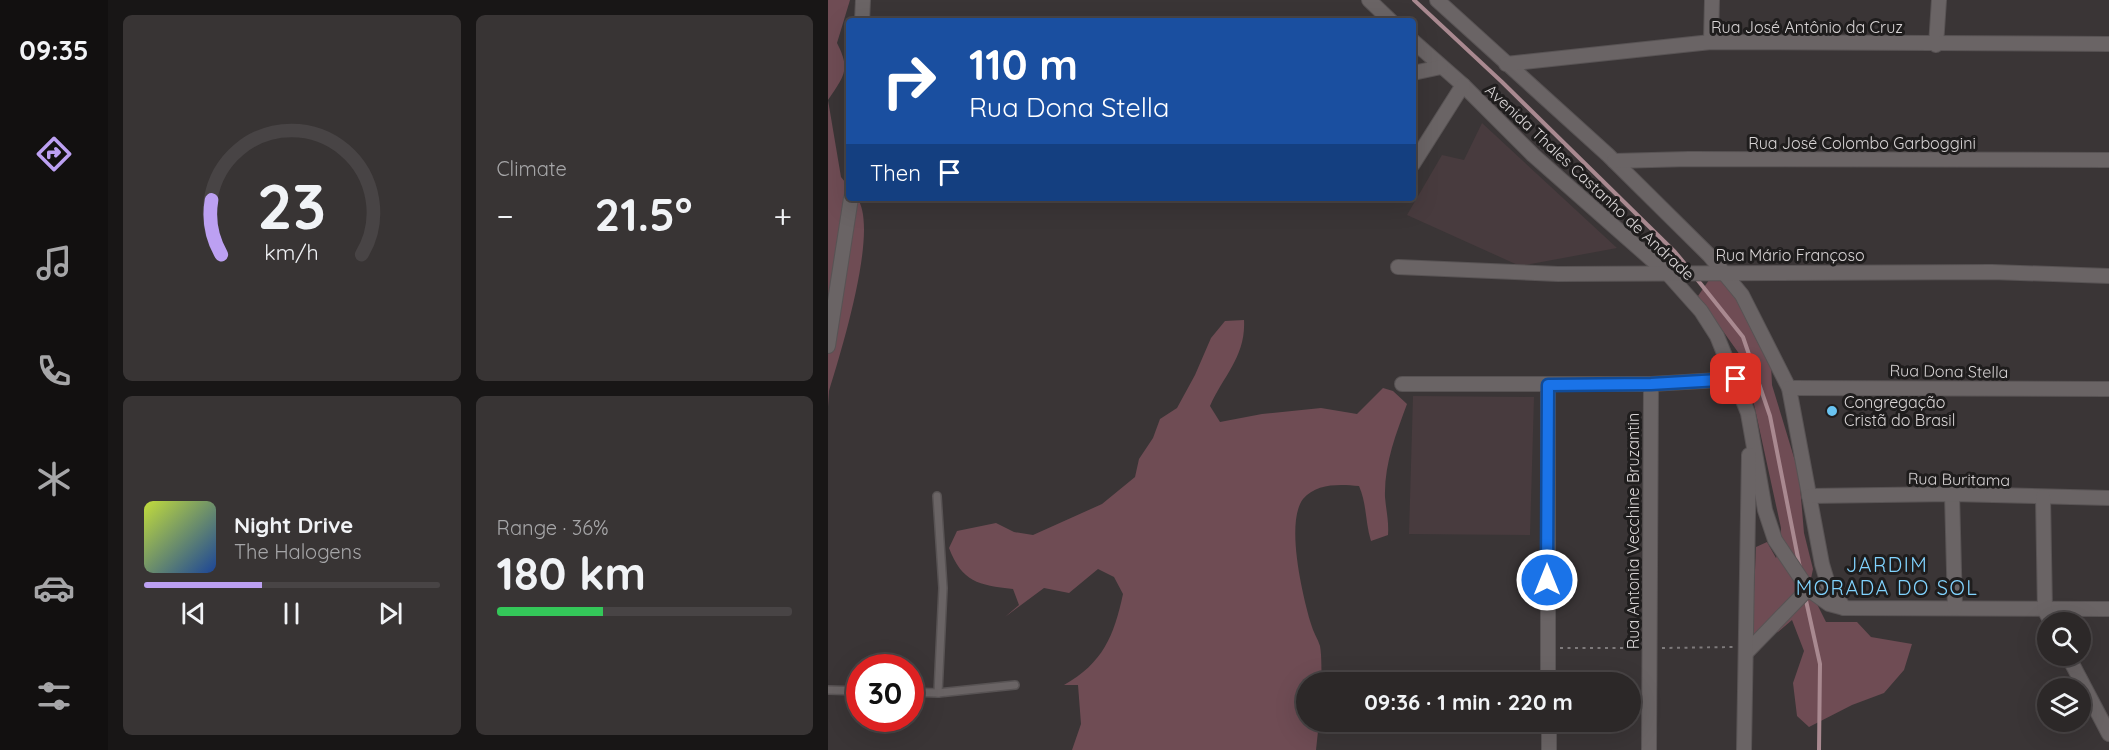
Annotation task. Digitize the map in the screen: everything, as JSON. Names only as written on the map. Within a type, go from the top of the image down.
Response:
[{"type":"street","points":[[862,18],[863,0]]},
{"type":"street","points":[[1369,0],[1388,18]]},
{"type":"street","name":"Avenida Thales Castanho de Andrade","points":[[1437,0],[1614,161],[1725,272],[1742,295],[1766,337],[1789,388],[1822,564],[1828,584],[1844,608]]},
{"type":"street","points":[[1711,42],[1713,0]]},
{"type":"street","points":[[1936,45],[1939,0]]},
{"type":"street","points":[[2109,40],[2109,55]]},
{"type":"street","name":"Rua José Antônio da Cruz","points":[[1506,64],[1711,42],[1936,45],[2109,44]]},
{"type":"street","name":"Avenida Thales Castanho de Andrade","points":[[1416,44],[1463,85],[1533,155],[1668,274],[1701,311],[1717,336],[1748,413],[1765,510],[1774,540],[1808,589],[1829,604],[1844,608]]},
{"type":"street","points":[[1416,72],[1441,67]]},
{"type":"street","points":[[1416,159],[1463,85]]},
{"type":"street","name":"Rua José Colombo Garboggini","points":[[1614,161],[2109,160]]},
{"type":"street","points":[[828,346],[851,201]]},
{"type":"street","name":"Rua Mário Françoso","points":[[1398,267],[1558,274],[1992,272],[2109,276]]},
{"type":"street","points":[[1402,384],[1651,384],[1736,379]]},
{"type":"street","name":"Rua Antonia Vecchine Bruzantin","points":[[1649,750],[1651,384]]},
{"type":"street","points":[[1548,385],[1548,672]]},
{"type":"street","name":"Rua Dona Stella","points":[[1789,388],[2109,389]]},
{"type":"street","points":[[1744,750],[1748,413]]},
{"type":"street","points":[[1952,494],[1955,608]]},
{"type":"street","name":"Rua Buritama","points":[[1809,495],[1952,494],[2109,498]]},
{"type":"street","points":[[2043,497],[2048,612]]},
{"type":"street","points":[[1746,650],[1808,589]]},
{"type":"street","points":[[1844,608],[1955,608],[2037,616]]},
{"type":"street","points":[[2086,612],[2109,609]]},
{"type":"street","points":[[2073,666],[2109,734]]},
{"type":"street","points":[[1549,732],[1550,750]]},
{"type":"lane","points":[[937,496],[943,588],[938,693]]},
{"type":"lane","points":[[924,692],[1015,685]]},
{"type":"lane","points":[[828,690],[846,691]]},
{"type":"path","points":[[1547,648],[1746,650]]},
{"type":"shaded area","points":[[828,0],[850,0],[837,43],[844,60],[844,73],[828,100]]},
{"type":"shaded area","points":[[828,100],[841,177],[846,183],[846,201],[858,201],[863,213],[864,236],[856,292],[829,391],[828,407]]},
{"type":"shaded area","points":[[1482,123],[1617,248],[1520,266],[1407,215],[1442,155],[1464,160]]},
{"type":"shaded area","points":[[1719,277],[1736,295],[1746,319],[1762,342],[1771,364],[1772,385],[1799,474],[1804,533],[1813,569],[1809,588],[1826,622],[1857,622],[1871,637],[1912,644],[1904,670],[1884,693],[1852,705],[1809,727],[1797,716],[1793,683],[1804,651],[1792,620],[1778,632],[1759,636],[1758,630],[1752,637],[1756,547],[1767,542],[1776,558],[1780,548],[1781,528],[1747,372],[1740,355],[1698,296],[1709,280]]},
{"type":"shaded area","points":[[1244,320],[1244,333],[1238,355],[1210,406],[1220,422],[1262,414],[1321,408],[1357,414],[1383,388],[1393,391],[1407,404],[1386,473],[1388,535],[1371,541],[1359,486],[1321,487],[1303,499],[1298,510],[1297,560],[1312,627],[1320,646],[1322,672],[1296,672],[1296,732],[1318,732],[1316,750],[1072,750],[1081,724],[1078,685],[1064,685],[1097,658],[1111,635],[1123,594],[1114,577],[1098,569],[1069,593],[1044,588],[1005,617],[1019,605],[1013,589],[990,586],[973,580],[960,568],[949,548],[957,531],[996,523],[1014,532],[1033,535],[1102,504],[1135,477],[1139,459],[1153,438],[1160,419],[1177,408],[1211,338],[1225,321]]},
{"type":"shaded area","points":[[1413,396],[1534,397],[1530,535],[1409,534]]},
{"type":"waterway","points":[[1414,0],[1502,82],[1675,252],[1690,270]]},
{"type":"waterway","points":[[1696,278],[1743,337],[1770,416],[1800,568]]},
{"type":"waterway","points":[[1805,596],[1820,664],[1819,750]]},
{"type":"place","name":"Congregação Cristã do Brasil","points":[[1832,411]]},
{"type":"district","name":"JARDIM MORADA DO SOL","points":[[1887,576]]},
{"type":"route","points":[[1547,580],[1548,385],[1651,384],[1736,379]]}]
